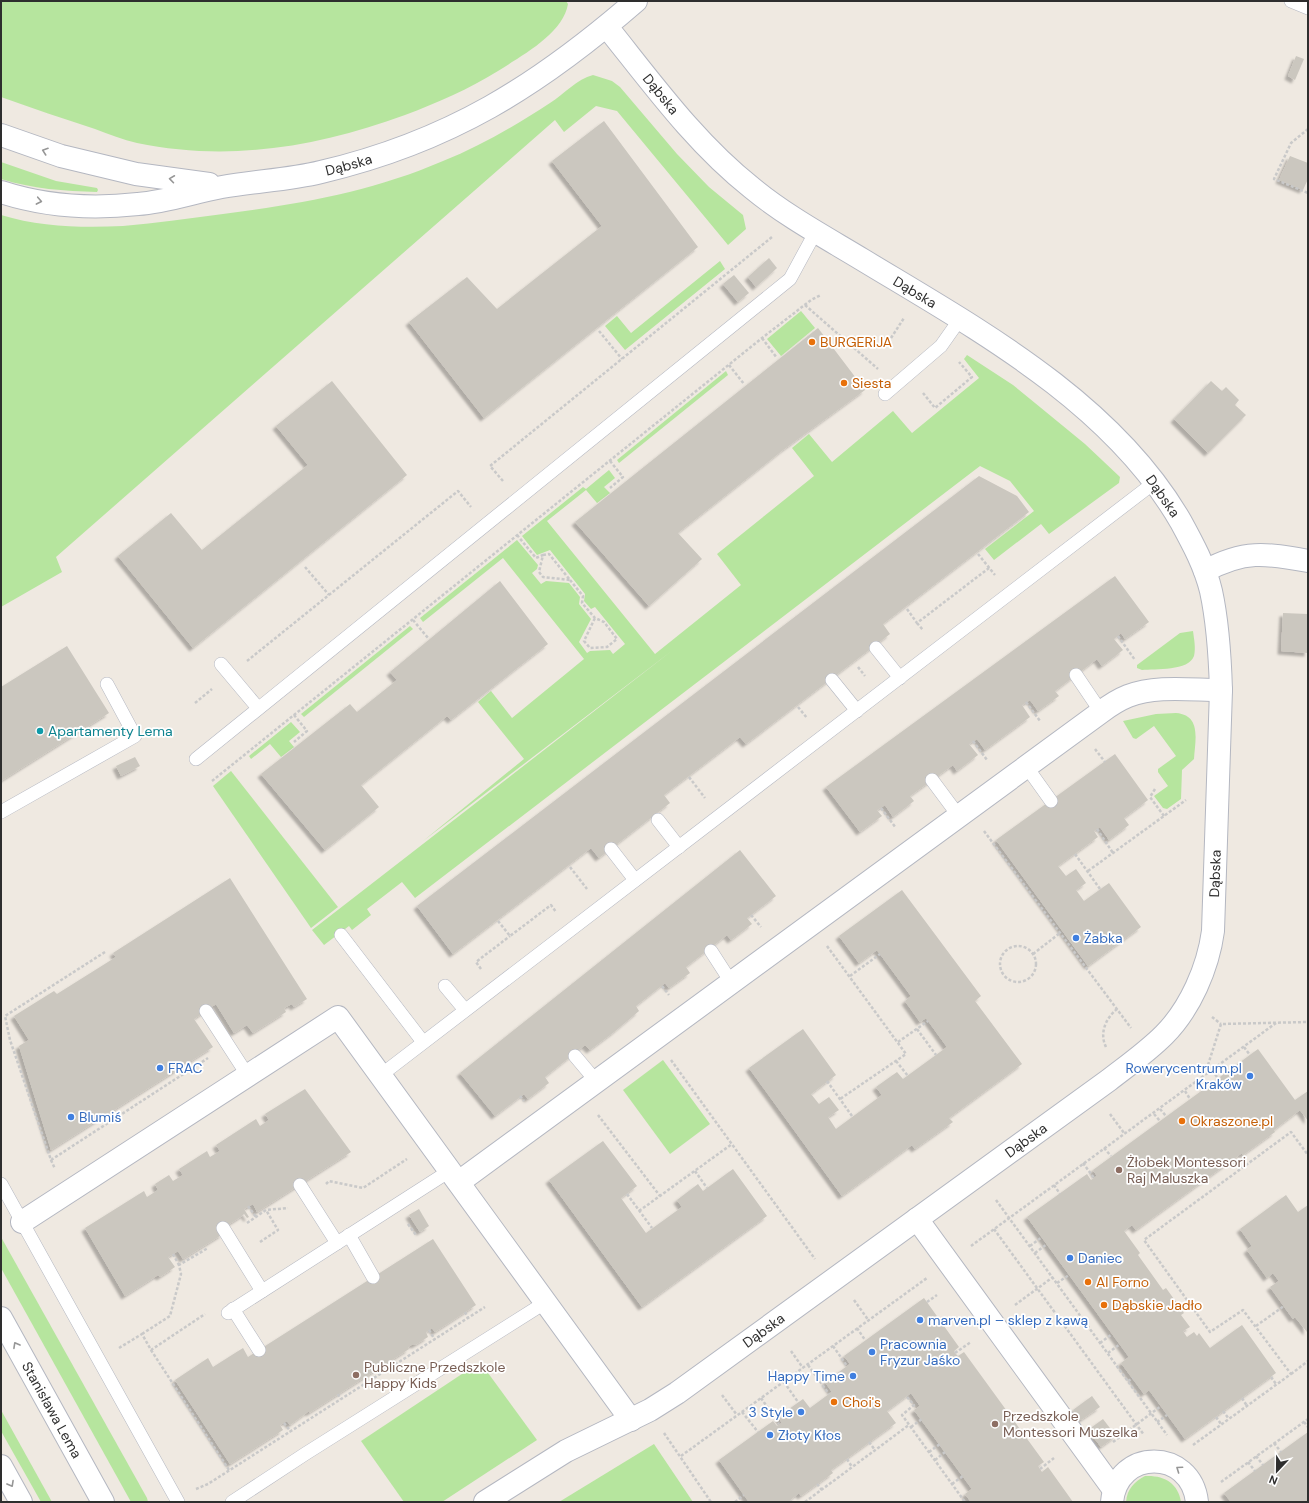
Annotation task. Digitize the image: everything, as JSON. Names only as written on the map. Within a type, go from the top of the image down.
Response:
[{"type":"street","name":"Dąbska","points":[[1,192],[50,203],[91,206],[139,204],[224,187],[297,178],[381,156],[441,133],[496,104],[540,78],[606,27],[636,1]]},
{"type":"street","name":"Dąbska","points":[[485,1502],[566,1451],[650,1410],[715,1367],[1109,1080],[1163,1036],[1182,1013],[1203,969],[1212,937],[1221,690],[1215,614],[1205,571],[1188,534],[1172,506],[1134,456],[1089,413],[1034,369],[960,319],[815,233],[752,188],[706,146],[669,104],[606,27]]},
{"type":"street","name":"Dąbska","points":[[1,135],[61,156],[136,174],[224,187]]},
{"type":"street","points":[[1205,571],[1219,563],[1244,555],[1277,555],[1308,561]]},
{"type":"street","points":[[455,1176],[596,1081],[1100,712],[1129,696],[1145,692],[1168,690],[1221,690]]},
{"type":"street","points":[[22,1222],[244,1069],[338,1017],[631,1420]]},
{"type":"street","points":[[917,1219],[1091,1459],[1113,1496]]},
{"type":"street","name":"Stanisława Lema","points":[[1,1318],[103,1502]]},
{"type":"street","points":[[1113,1496],[1124,1474],[1137,1464],[1153,1461],[1163,1462],[1176,1467],[1189,1478],[1196,1493],[1197,1502]]},
{"type":"street","points":[[1,1466],[21,1502]]},
{"type":"lane","points":[[1291,1],[1308,8]]},
{"type":"lane","points":[[196,759],[517,498],[790,279],[815,233]]},
{"type":"lane","points":[[886,394],[941,346],[960,319]]},
{"type":"lane","points":[[381,1075],[1155,482]]},
{"type":"lane","points":[[876,648],[900,678]]},
{"type":"lane","points":[[221,664],[258,708]]},
{"type":"lane","points":[[1076,675],[1100,712]]},
{"type":"lane","points":[[832,680],[857,711]]},
{"type":"lane","points":[[1,812],[135,736],[107,684]]},
{"type":"lane","points":[[1026,766],[1050,801]]},
{"type":"lane","points":[[932,780],[963,811]]},
{"type":"lane","points":[[658,820],[679,847]]},
{"type":"lane","points":[[611,850],[635,880]]},
{"type":"lane","points":[[341,935],[423,1042]]},
{"type":"lane","points":[[711,951],[731,982]]},
{"type":"lane","points":[[445,986],[465,1010]]},
{"type":"lane","points":[[206,1011],[244,1069]]},
{"type":"lane","points":[[575,1056],[596,1081]]},
{"type":"lane","points":[[259,1350],[231,1311],[348,1236],[455,1176]]},
{"type":"lane","points":[[1,1184],[178,1502]]},
{"type":"lane","points":[[300,1185],[337,1243]]},
{"type":"lane","points":[[223,1228],[262,1291]]},
{"type":"lane","points":[[348,1236],[373,1277]]},
{"type":"lane","points":[[232,1502],[305,1454],[546,1302]]},
{"type":"path","points":[[1308,129],[1291,143],[1274,179],[1308,193]]},
{"type":"path","points":[[517,498],[490,466],[778,233]]},
{"type":"path","points":[[212,781],[762,338],[811,300],[821,295]]},
{"type":"path","points":[[891,338],[902,320],[909,316]]},
{"type":"path","points":[[599,331],[622,359]]},
{"type":"path","points":[[762,338],[777,358]]},
{"type":"path","points":[[729,365],[744,384]]},
{"type":"path","points":[[610,461],[623,477],[610,488]]},
{"type":"path","points":[[195,703],[458,491],[485,525]]},
{"type":"path","points":[[502,511],[536,558],[549,554],[583,596],[582,603],[595,618],[604,622],[617,639],[607,647],[590,648],[584,640],[595,618]]},
{"type":"path","points":[[543,555],[539,572],[543,577],[570,580]]},
{"type":"path","points":[[305,567],[329,595]]},
{"type":"path","points":[[907,609],[917,623],[989,568]]},
{"type":"path","points":[[413,620],[428,638]]},
{"type":"path","points":[[1118,636],[1135,660]]},
{"type":"path","points":[[1026,702],[1044,727]]},
{"type":"path","points":[[294,715],[307,731],[294,742]]},
{"type":"path","points":[[973,741],[991,765]]},
{"type":"path","points":[[1155,789],[1150,797],[1164,816]]},
{"type":"path","points":[[1088,871],[1186,800]]},
{"type":"path","points":[[881,808],[899,832]]},
{"type":"path","points":[[963,811],[1048,914],[1060,933],[1066,938],[1128,1024]]},
{"type":"path","points":[[1097,829],[1114,852]]},
{"type":"path","points":[[1075,854],[1100,889]]},
{"type":"path","points":[[498,921],[510,936],[551,905],[558,914]]},
{"type":"path","points":[[810,923],[906,1054],[840,1099]]},
{"type":"path","points":[[1033,954],[1060,933]]},
{"type":"path","points":[[1020,946],[1030,950],[1033,954],[1036,961],[1035,969],[1028,980],[1015,982],[1004,976],[999,963],[1000,958],[1007,950],[1020,946]]},
{"type":"path","points":[[105,952],[5,1016],[10,1040],[51,1160],[208,1058],[220,1076],[244,1069]]},
{"type":"path","points":[[850,976],[880,954]]},
{"type":"path","points":[[1108,1049],[1103,1037],[1104,1029],[1110,1016],[1117,1009]]},
{"type":"path","points":[[1210,1015],[1221,1024],[1308,1022]]},
{"type":"path","points":[[898,1042],[928,1021]]},
{"type":"path","points":[[1163,1462],[994,1229],[1083,1163],[1154,1114],[1276,1023]]},
{"type":"path","points":[[1221,1024],[1208,1065],[1222,1085]]},
{"type":"path","points":[[917,1029],[936,1055]]},
{"type":"path","points":[[1244,1047],[1250,1055]]},
{"type":"path","points":[[668,1057],[816,1260]]},
{"type":"path","points":[[896,1061],[908,1076]]},
{"type":"path","points":[[827,1082],[852,1116]]},
{"type":"path","points":[[1185,1091],[1190,1099]]},
{"type":"path","points":[[1105,1109],[1124,1134]]},
{"type":"path","points":[[1160,1109],[1166,1116]]},
{"type":"path","points":[[597,1113],[660,1196]]},
{"type":"path","points":[[1154,1114],[1160,1121]]},
{"type":"path","points":[[1291,1374],[1243,1310],[1210,1332],[1144,1240],[1291,1132],[1308,1155]]},
{"type":"path","points":[[639,1211],[732,1144]]},
{"type":"path","points":[[1104,1148],[1111,1156]]},
{"type":"path","points":[[323,1185],[329,1181],[364,1188],[412,1156]]},
{"type":"path","points":[[1083,1163],[1094,1178]]},
{"type":"path","points":[[695,1171],[707,1188]]},
{"type":"path","points":[[1054,1185],[1060,1194]]},
{"type":"path","points":[[627,1194],[652,1228]]},
{"type":"path","points":[[996,1200],[1172,1441]]},
{"type":"path","points":[[240,1228],[266,1210],[286,1209],[292,1205]]},
{"type":"path","points":[[248,1206],[256,1217]]},
{"type":"path","points":[[259,1242],[278,1230],[266,1210]]},
{"type":"path","points":[[1030,1246],[1042,1238]]},
{"type":"path","points":[[179,1265],[214,1244]]},
{"type":"path","points":[[1035,1253],[1047,1244]]},
{"type":"path","points":[[99,1361],[170,1316],[181,1274],[179,1265],[173,1254]]},
{"type":"path","points":[[1057,1283],[1069,1275]]},
{"type":"path","points":[[991,1321],[1053,1277]]},
{"type":"path","points":[[681,1456],[925,1280]]},
{"type":"path","points":[[850,1295],[869,1320]]},
{"type":"path","points":[[927,1302],[937,1295]]},
{"type":"path","points":[[151,1350],[219,1305],[231,1311]]},
{"type":"path","points":[[1256,1326],[1284,1306]]},
{"type":"path","points":[[212,1481],[485,1307]]},
{"type":"path","points":[[465,1312],[468,1318]]},
{"type":"path","points":[[857,1328],[865,1340]]},
{"type":"path","points":[[429,1330],[434,1339]]},
{"type":"path","points":[[142,1334],[229,1470]]},
{"type":"path","points":[[1100,1343],[1112,1334]]},
{"type":"path","points":[[1108,1353],[1120,1344]]},
{"type":"path","points":[[833,1346],[847,1366]]},
{"type":"path","points":[[791,1351],[803,1368]]},
{"type":"path","points":[[1187,1449],[1308,1361]]},
{"type":"path","points":[[808,1365],[829,1394]]},
{"type":"path","points":[[1271,1377],[1276,1384]]},
{"type":"path","points":[[1128,1381],[1132,1378]]},
{"type":"path","points":[[784,1382],[798,1402]]},
{"type":"path","points":[[720,1392],[737,1415]]},
{"type":"path","points":[[338,1394],[340,1399]]},
{"type":"path","points":[[907,1397],[914,1405],[902,1415],[965,1502]]},
{"type":"path","points":[[761,1398],[779,1424]]},
{"type":"path","points":[[1242,1398],[1247,1406]]},
{"type":"path","points":[[1091,1459],[1161,1406]]},
{"type":"path","points":[[1223,1411],[1229,1419]]},
{"type":"path","points":[[742,1412],[758,1432]]},
{"type":"path","points":[[1158,1422],[1167,1414]]},
{"type":"path","points":[[1216,1417],[1221,1424]]},
{"type":"path","points":[[805,1502],[875,1450],[922,1419]]},
{"type":"path","points":[[1220,1483],[1308,1419]]},
{"type":"path","points":[[1304,1422],[1308,1427]]},
{"type":"path","points":[[284,1423],[290,1431]]},
{"type":"path","points":[[662,1429],[711,1502]]},
{"type":"path","points":[[869,1442],[875,1450]]},
{"type":"path","points":[[1274,1443],[1281,1452]]},
{"type":"path","points":[[929,1452],[940,1444]]},
{"type":"path","points":[[935,1460],[945,1452]]},
{"type":"path","points":[[1256,1456],[1263,1465]]},
{"type":"path","points":[[1040,1469],[1054,1458]]},
{"type":"path","points":[[847,1459],[852,1467]]},
{"type":"path","points":[[1248,1462],[1255,1471]]},
{"type":"path","points":[[952,1484],[963,1476]]},
{"type":"path","points":[[817,1484],[822,1490]]},
{"type":"path","points":[[735,1502],[744,1495]]},
{"type":"green space","points":[[1,1],[566,1],[568,4],[558,25],[540,43],[476,84],[429,106],[339,136],[306,143],[239,151],[205,151],[171,149],[132,142],[1,97]]},
{"type":"green space","points":[[593,75],[612,81],[620,87],[677,154],[709,187],[743,215],[746,229],[728,245],[617,111],[596,106],[564,132],[555,120],[56,557],[62,572],[1,607],[1,215],[31,222],[62,226],[123,226],[280,206],[362,189],[416,172],[471,149],[498,135],[550,103],[576,83]]},
{"type":"green space","points":[[1,162],[56,181],[97,188],[98,190],[97,192],[49,189],[1,179]]},
{"type":"green space","points":[[720,261],[725,269],[625,350],[605,326],[617,316],[631,333]]},
{"type":"green space","points":[[801,311],[815,328],[781,356],[767,339]]},
{"type":"green space","points":[[967,355],[1013,385],[1085,444],[1120,477],[1119,483],[1049,534],[1041,524],[994,560],[985,549],[1034,511],[1010,481],[980,466],[415,898],[402,882],[367,909],[371,915],[352,930],[349,926],[324,945],[312,930],[673,650],[423,841],[524,759],[478,702],[491,691],[512,718],[584,659],[503,558],[423,622],[420,618],[517,540],[538,565],[537,569],[532,573],[541,584],[546,581],[569,583],[580,597],[579,604],[591,619],[579,642],[587,653],[590,651],[610,650],[613,654],[625,644],[595,607],[591,609],[584,601],[585,594],[550,550],[537,555],[522,536],[583,487],[586,489],[609,470],[615,478],[604,487],[610,493],[597,503],[586,490],[547,521],[655,654],[741,585],[717,554],[814,476],[792,448],[809,434],[832,462],[893,411],[912,433],[979,378],[964,359]]},
{"type":"green space","points":[[726,371],[728,375],[619,463],[617,460]]},
{"type":"green space","points":[[410,626],[413,629],[304,717],[301,714]]},
{"type":"green space","points":[[1193,631],[1195,653],[1191,661],[1179,667],[1142,670],[1137,668],[1137,665],[1180,633]]},
{"type":"green space","points":[[1176,713],[1190,718],[1193,724],[1196,737],[1194,759],[1182,770],[1181,799],[1167,809],[1163,808],[1154,796],[1168,786],[1158,772],[1158,769],[1176,756],[1154,726],[1136,739],[1133,738],[1123,721],[1156,714]]},
{"type":"green space","points":[[291,722],[300,732],[289,741],[294,747],[281,757],[270,744],[251,759],[249,756]]},
{"type":"green space","points":[[231,771],[338,907],[311,928],[213,786]]},
{"type":"green space","points":[[663,1060],[710,1124],[670,1154],[623,1090]]},
{"type":"green space","points":[[1,1237],[148,1502],[131,1502],[1,1268]]},
{"type":"green space","points":[[480,1362],[537,1440],[442,1502],[404,1502],[361,1441]]},
{"type":"green space","points":[[1,1410],[52,1502],[41,1502],[1,1431]]},
{"type":"green space","points":[[654,1444],[693,1502],[559,1502]]},
{"type":"green space","points":[[1145,1476],[1158,1477],[1169,1482],[1177,1490],[1181,1502],[1126,1502],[1128,1493],[1132,1486]]},
{"type":"building","points":[[1296,56],[1304,59],[1295,80],[1288,76]]},
{"type":"building","points":[[604,121],[698,247],[484,418],[409,322],[467,277],[497,309],[602,226],[552,161]]},
{"type":"building","points":[[1290,156],[1308,163],[1308,179],[1303,190],[1279,180]]},
{"type":"building","points":[[769,258],[777,268],[756,287],[748,277]]},
{"type":"building","points":[[734,275],[749,293],[738,302],[723,284]]},
{"type":"building","points":[[818,328],[865,390],[783,450],[678,533],[702,559],[649,606],[575,522]]},
{"type":"building","points":[[332,381],[407,475],[193,648],[118,556],[171,513],[202,550],[308,465],[276,426]]},
{"type":"building","points":[[1211,381],[1222,391],[1226,387],[1239,400],[1235,405],[1246,415],[1208,453],[1174,419]]},
{"type":"building","points":[[979,476],[1017,496],[1029,512],[883,624],[890,634],[746,744],[740,737],[664,795],[670,803],[599,858],[591,848],[453,954],[417,906]]},
{"type":"building","points":[[1115,576],[1149,622],[1125,639],[1121,633],[1114,639],[1123,650],[1102,666],[1097,659],[1055,691],[1059,696],[1038,711],[1030,700],[1022,705],[1030,717],[985,750],[977,739],[969,744],[978,755],[957,771],[953,765],[910,796],[914,801],[893,817],[885,805],[877,810],[882,816],[860,832],[826,787]]},
{"type":"building","points":[[500,581],[548,644],[451,720],[447,716],[361,785],[379,807],[325,850],[261,774],[350,704],[357,712],[397,680],[390,672]]},
{"type":"building","points":[[1283,613],[1308,614],[1308,653],[1281,651]]},
{"type":"building","name":"Apartamenty Lema","points":[[67,646],[109,713],[1,781],[1,687]]},
{"type":"building","points":[[1115,754],[1148,800],[1124,818],[1129,825],[1109,840],[1100,827],[1094,831],[1098,837],[1058,866],[1066,876],[1076,869],[1086,883],[1076,890],[1084,901],[1109,883],[1141,927],[1088,966],[996,840]]},
{"type":"building","points":[[135,757],[140,766],[121,776],[116,766]]},
{"type":"building","points":[[740,850],[776,896],[747,918],[752,924],[731,940],[727,935],[686,967],[690,973],[669,988],[665,983],[636,1006],[639,1011],[614,1032],[590,1050],[585,1045],[545,1077],[549,1083],[528,1099],[524,1094],[495,1116],[460,1073]]},
{"type":"building","points":[[230,878],[307,999],[294,1007],[292,1004],[284,1008],[286,1012],[253,1033],[247,1025],[234,1033],[216,1004],[194,1019],[213,1047],[51,1150],[19,1046],[29,1040],[14,1016],[54,991],[57,994],[116,957],[113,953]]},
{"type":"building","points":[[902,890],[981,996],[975,1001],[1022,1064],[949,1118],[953,1122],[915,1149],[912,1145],[842,1196],[749,1068],[803,1029],[836,1075],[811,1094],[819,1104],[829,1097],[839,1110],[828,1117],[836,1129],[882,1095],[876,1087],[897,1072],[903,1079],[947,1047],[926,1018],[920,1022],[905,1001],[911,996],[877,950],[859,963],[839,936]]},
{"type":"building","points":[[1258,1049],[1295,1100],[1308,1091],[1308,1121],[1300,1110],[1274,1130],[1275,1132],[1243,1155],[1242,1153],[1136,1230],[1132,1225],[1124,1231],[1140,1253],[1138,1255],[1163,1290],[1166,1288],[1184,1313],[1181,1315],[1190,1327],[1183,1331],[1187,1337],[1194,1332],[1197,1336],[1199,1333],[1210,1348],[1242,1325],[1276,1373],[1185,1439],[1149,1390],[1144,1394],[1121,1363],[1129,1357],[1027,1217],[1087,1174],[1091,1180],[1097,1176],[1093,1170],[1215,1081],[1219,1087],[1225,1083],[1220,1077]]},
{"type":"building","points":[[305,1089],[351,1152],[257,1212],[253,1204],[244,1209],[249,1217],[247,1218],[244,1214],[220,1230],[223,1234],[183,1259],[178,1251],[168,1257],[175,1267],[160,1277],[158,1275],[125,1296],[85,1228],[144,1191],[147,1197],[158,1190],[155,1184],[169,1175],[173,1181],[183,1175],[179,1169],[207,1151],[210,1157],[220,1151],[216,1145],[256,1119],[260,1126],[269,1120],[265,1114]]},
{"type":"building","points":[[603,1141],[637,1186],[621,1198],[646,1233],[682,1207],[677,1200],[698,1184],[703,1191],[733,1169],[767,1216],[642,1307],[549,1180]]},
{"type":"building","points":[[1286,1195],[1298,1212],[1308,1205],[1307,1332],[1295,1317],[1293,1319],[1270,1287],[1279,1281],[1273,1273],[1267,1278],[1247,1250],[1252,1246],[1240,1229]]},
{"type":"building","points":[[419,1209],[429,1226],[420,1232],[409,1215]]},
{"type":"building","points":[[433,1239],[476,1305],[435,1332],[432,1328],[426,1332],[428,1337],[415,1345],[413,1344],[408,1347],[409,1349],[309,1413],[309,1411],[290,1425],[287,1421],[280,1425],[283,1430],[230,1464],[175,1380],[208,1358],[213,1367],[243,1348],[248,1357]]},
{"type":"building","points":[[924,1298],[959,1347],[954,1351],[955,1353],[958,1356],[964,1352],[1044,1462],[1038,1466],[1042,1472],[1048,1467],[1073,1502],[971,1502],[965,1494],[972,1489],[914,1410],[920,1406],[911,1393],[887,1411],[896,1423],[831,1470],[833,1473],[801,1496],[799,1493],[788,1502],[749,1502],[719,1460],[773,1421],[777,1426],[782,1423],[778,1417],[803,1399],[810,1408],[832,1392],[825,1382],[850,1364],[844,1356]]},
{"type":"building","points":[[1092,1396],[1100,1407],[1081,1420],[1073,1410]]},
{"type":"building","points":[[1103,1419],[1116,1436],[1101,1447],[1088,1430]]},
{"type":"building","points":[[1308,1432],[1308,1502],[1231,1502],[1224,1493]]},
{"type":"place","name":"BURGERiJA","points":[[812,342]]},
{"type":"place","name":"Siesta","points":[[844,383]]},
{"type":"place","name":"Apartamenty Lema","points":[[40,731]]},
{"type":"place","name":"Żabka","points":[[1076,938]]},
{"type":"place","name":"FRAC","points":[[160,1068]]},
{"type":"place","name":"Rowerycentrum.pl Kraków","points":[[1250,1076]]},
{"type":"place","name":"Blumiś","points":[[71,1117]]},
{"type":"place","name":"Okraszone.pl","points":[[1182,1121]]},
{"type":"place","name":"Żłobek Montessori Raj Maluszka","points":[[1119,1170]]},
{"type":"place","name":"Daniec","points":[[1070,1258]]},
{"type":"place","name":"Al Forno","points":[[1088,1282]]},
{"type":"place","name":"Dąbskie Jadło","points":[[1104,1305]]},
{"type":"place","name":"marven.pl – sklep z kawą","points":[[920,1320]]},
{"type":"place","name":"Pracownia Fryzur Jaśko","points":[[872,1352]]},
{"type":"place","name":"Publiczne Przedszkole Happy Kids","points":[[356,1375]]},
{"type":"place","name":"Happy Time","points":[[853,1376]]},
{"type":"place","name":"Choi's","points":[[834,1402]]},
{"type":"place","name":"3 Style","points":[[801,1412]]},
{"type":"place","name":"Przedszkole Montessori Muszelka","points":[[995,1424]]},
{"type":"place","name":"Złoty Kłos","points":[[770,1435]]}]
